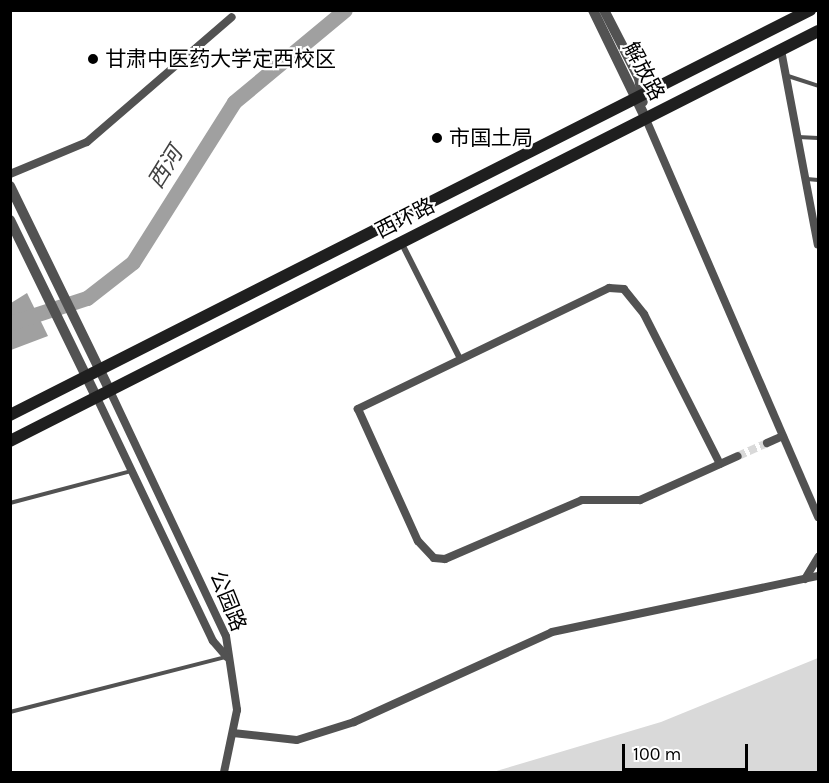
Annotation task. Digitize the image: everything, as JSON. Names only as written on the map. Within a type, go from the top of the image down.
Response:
[{"type":"main road","name":"西环路","points":[[10,415],[810,10]]},
{"type":"main road","name":"西环路","points":[[10,441],[97,399],[819,30]]},
{"type":"street","name":"解放路","points":[[592,10],[639,97]]},
{"type":"street","name":"解放路","points":[[604,10],[645,117]]},
{"type":"street","points":[[10,174],[87,142],[232,17]]},
{"type":"street","points":[[781,50],[808,203],[819,245]]},
{"type":"street","points":[[645,117],[819,518]]},
{"type":"street","name":"公园路","points":[[10,186],[226,636],[227,657]]},
{"type":"street","name":"公园路","points":[[10,220],[213,641],[227,657]]},
{"type":"street","points":[[401,242],[460,359]]},
{"type":"street","points":[[720,464],[644,314],[624,289],[609,288],[358,409],[418,541],[434,558],[445,560],[582,500],[640,500],[738,456]]},
{"type":"street","points":[[767,443],[783,436]]},
{"type":"street","points":[[805,579],[819,557]]},
{"type":"street","points":[[233,733],[297,740],[354,722],[552,632],[819,576]]},
{"type":"street","points":[[224,772],[237,710],[227,657]]},
{"type":"lane","points":[[786,76],[819,86]]},
{"type":"lane","points":[[797,137],[819,138]]},
{"type":"lane","points":[[804,178],[819,180]]},
{"type":"lane","points":[[808,203],[819,204]]},
{"type":"lane","points":[[10,504],[132,471]]},
{"type":"lane","points":[[10,712],[227,657]]},
{"type":"shaded area","points":[[27,293],[48,336],[11,350],[11,303]]},
{"type":"shaded area","points":[[818,658],[818,772],[493,772],[661,722]]},
{"type":"waterway","name":"西河","points":[[10,323],[87,298],[133,262],[234,102],[345,10]]},
{"type":"tunnel","points":[[738,456],[767,443]]},
{"type":"place","name":"甘肃中医药大学定西校区","points":[[93,59]]},
{"type":"place","name":"市国土局","points":[[437,138]]}]
